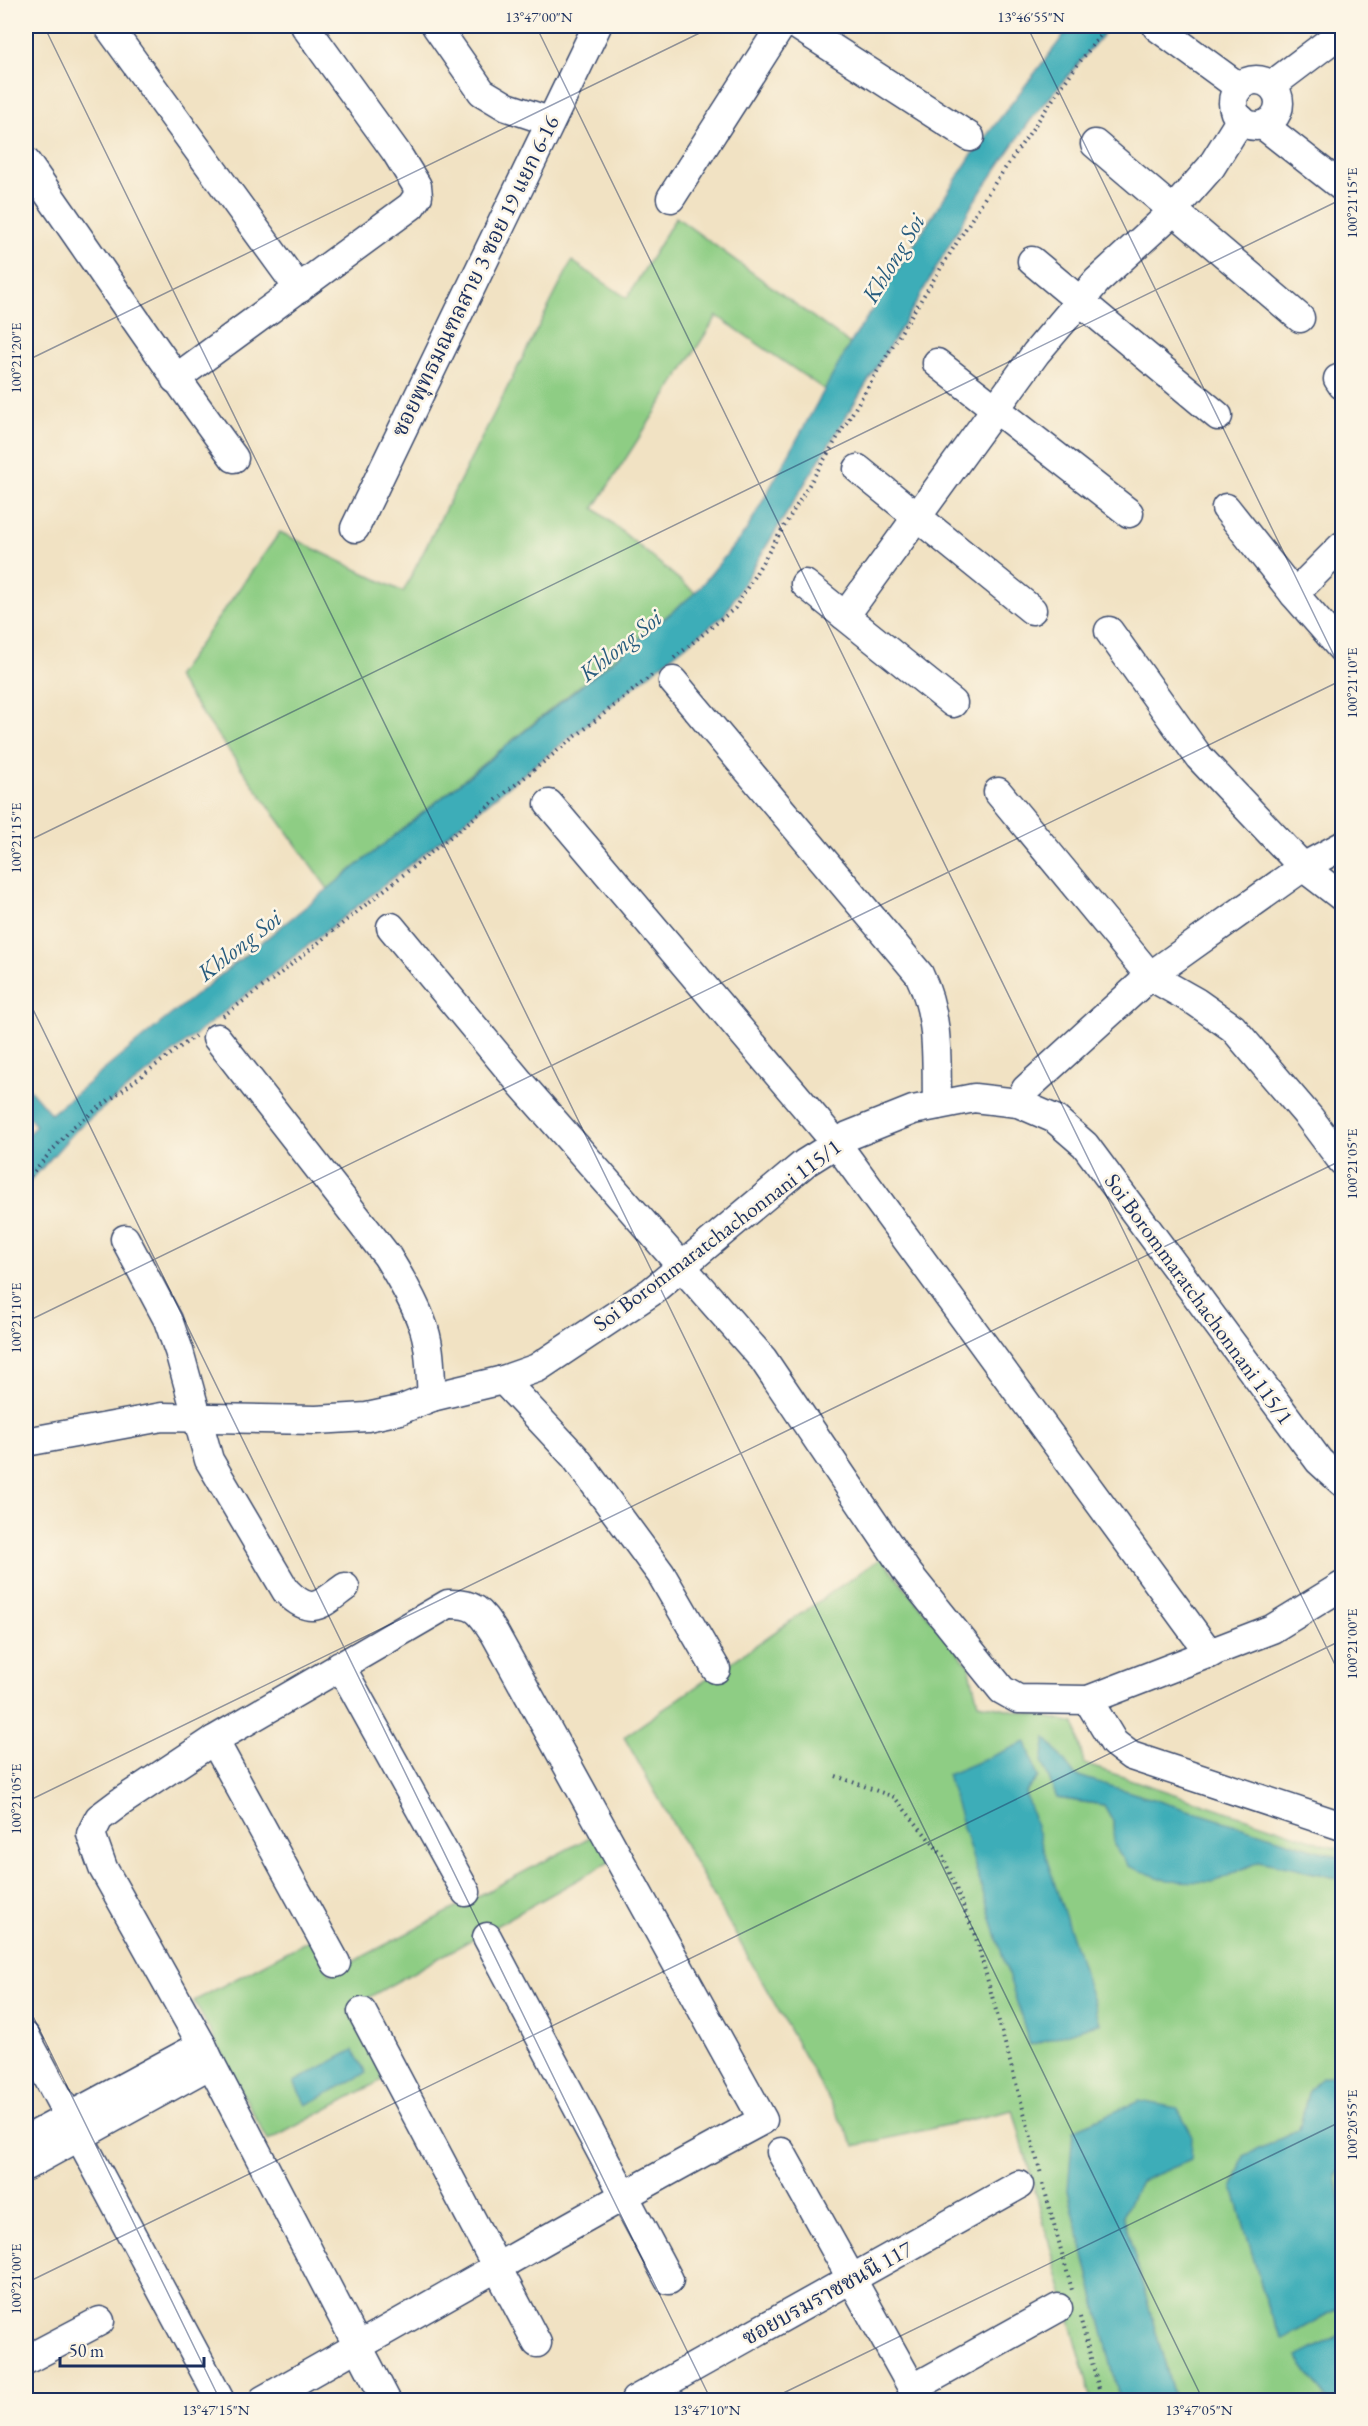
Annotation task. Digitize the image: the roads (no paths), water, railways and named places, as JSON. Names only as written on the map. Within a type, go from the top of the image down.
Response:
[{"type":"street","points":[[108,26],[299,289]]},
{"type":"street","points":[[175,379],[411,206],[418,196],[417,186],[396,152],[305,26]]},
{"type":"street","points":[[435,26],[482,92],[507,107],[549,121]]},
{"type":"street","name":"ซอยพุทธมณฑลสาย 3 ซอย 19 แยก 6-16","points":[[355,528],[549,121],[597,26]]},
{"type":"street","points":[[671,198],[781,26]]},
{"type":"street","points":[[798,26],[970,137]]},
{"type":"street","points":[[1156,27],[1239,87]]},
{"type":"street","points":[[1272,85],[1331,32]]},
{"type":"street","points":[[845,616],[1036,353],[1097,281],[1173,210],[1252,122],[1273,118],[1278,108],[1278,96],[1272,85],[1261,80],[1249,81],[1239,87],[1234,98],[1234,110],[1252,122],[1342,187]]},
{"type":"street","points":[[1095,144],[1300,318]]},
{"type":"street","points":[[26,162],[142,327],[175,379],[234,458]]},
{"type":"street","points":[[1032,261],[1218,416]]},
{"type":"street","points":[[937,363],[1129,513]]},
{"type":"street","points":[[858,469],[1032,610]]},
{"type":"street","points":[[1226,508],[1294,594],[1342,649]]},
{"type":"street","points":[[1294,594],[1342,546]]},
{"type":"street","points":[[805,584],[953,703]]},
{"type":"street","points":[[1109,631],[1199,757],[1303,867],[1342,897]]},
{"type":"street","points":[[668,670],[919,974],[929,994],[935,1018],[937,1105]]},
{"type":"street","points":[[998,792],[1150,976],[1196,1002],[1233,1029],[1310,1117],[1342,1161]]},
{"type":"street","points":[[549,804],[836,1143],[1210,1654]]},
{"type":"street","points":[[1018,1103],[1026,1089],[1150,976],[1303,867],[1342,846]]},
{"type":"street","points":[[391,927],[522,1085],[763,1359],[907,1572],[1002,1690],[1018,1699],[1088,1700],[1272,1629],[1342,1586]]},
{"type":"street","points":[[210,1032],[387,1256],[423,1323],[432,1397]]},
{"type":"street","name":"Soi Borommaratchachonnani 115/1","points":[[28,1445],[162,1417],[316,1420],[367,1417],[400,1410],[432,1397],[503,1380],[537,1368],[651,1292],[805,1163],[836,1143],[913,1110],[974,1098],[1018,1103],[1055,1119],[1085,1145],[1319,1461],[1342,1482]]},
{"type":"street","points":[[125,1239],[168,1320],[179,1351],[209,1460],[286,1591],[297,1602],[309,1608],[320,1605],[345,1587]]},
{"type":"street","points":[[503,1380],[575,1457],[661,1574],[716,1669]]},
{"type":"street","points":[[263,2400],[359,2347],[624,2194],[763,2120],[495,1634],[480,1612],[466,1604],[448,1604],[214,1740],[112,1808],[99,1818],[91,1834],[103,1868],[206,2055],[359,2347],[386,2400]]},
{"type":"street","points":[[340,1665],[466,1892]]},
{"type":"street","points":[[1088,1700],[1114,1743],[1131,1756],[1342,1826]]},
{"type":"street","points":[[214,1740],[336,1963]]},
{"type":"street","points":[[487,1937],[669,2280]]},
{"type":"street","points":[[362,2012],[498,2265],[537,2343]]},
{"type":"street","points":[[26,2037],[220,2400]]},
{"type":"street","points":[[26,2166],[73,2127],[206,2055]]},
{"type":"street","points":[[26,2140],[73,2127]]},
{"type":"street","points":[[782,2152],[850,2280],[915,2395],[1070,2304]]},
{"type":"street","name":"ซอยบรมราชชนนี 117","points":[[635,2400],[1019,2185]]},
{"type":"street","points":[[26,2360],[100,2321]]},
{"type":"water","points":[[1071,26],[1110,26],[1030,121],[975,200],[916,303],[724,615],[78,1128],[26,1186],[26,1136],[36,1126],[26,1114],[26,1085],[51,1114],[695,593],[746,531],[850,344],[971,156]]},
{"type":"water","points":[[1046,1738],[1075,1775],[1342,1858],[1342,1879],[1260,1861],[1214,1882],[1168,1881],[1128,1866],[1114,1845],[1113,1821],[1104,1805],[1057,1798],[1042,1761]]},
{"type":"water","points":[[1026,1742],[1038,1777],[1025,1793],[1100,2023],[1030,2045],[947,1775]]},
{"type":"water","points":[[353,2050],[366,2073],[306,2105],[294,2082]]},
{"type":"water","points":[[1342,2074],[1342,2167],[1336,2176],[1342,2210],[1342,2306],[1284,2339],[1269,2312],[1233,2187],[1244,2156],[1299,2130],[1308,2093],[1321,2077]]},
{"type":"water","points":[[1139,2101],[1177,2108],[1192,2135],[1191,2160],[1141,2181],[1123,2215],[1175,2400],[1120,2400],[1068,2190],[1073,2130]]},
{"type":"water","points":[[1342,2334],[1342,2400],[1327,2400],[1297,2357]]},
{"type":"water label","name":"Khlong Soi","points":[[893,258]]},
{"type":"water label","name":"Khlong Soi","points":[[620,645]]},
{"type":"water label","name":"Khlong Soi","points":[[239,945]]}]
